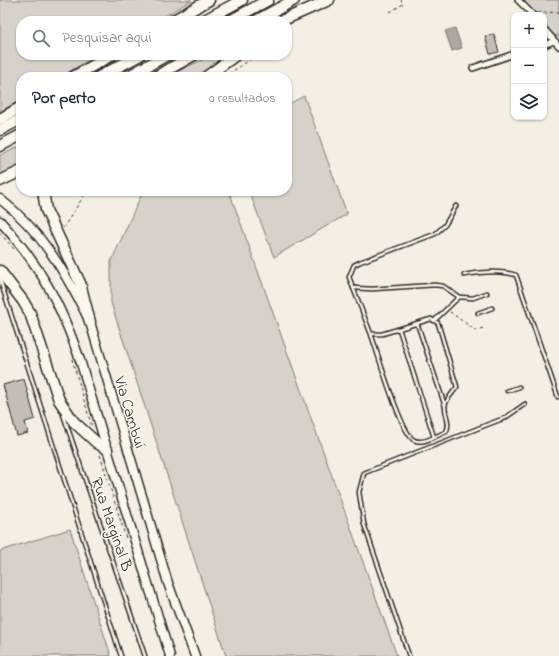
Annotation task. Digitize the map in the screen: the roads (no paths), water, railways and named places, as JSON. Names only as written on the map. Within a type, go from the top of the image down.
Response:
[{"type":"highway","points":[[181,16],[209,0]]},
{"type":"highway","points":[[212,16],[242,0]]},
{"type":"highway","points":[[239,16],[268,0]]},
{"type":"highway","points":[[265,16],[294,0]]},
{"type":"highway","points":[[292,16],[325,2]]},
{"type":"highway","points":[[292,21],[325,2]]},
{"type":"highway","points":[[82,72],[103,60]]},
{"type":"highway","points":[[108,72],[131,60]]},
{"type":"highway","points":[[136,72],[158,60]]},
{"type":"highway","points":[[163,72],[185,60]]},
{"type":"highway","points":[[170,68],[189,60]]},
{"type":"highway","points":[[213,72],[229,60]]},
{"type":"highway","points":[[0,119],[16,110]]},
{"type":"highway","points":[[0,130],[16,122]]},
{"type":"highway","points":[[0,146],[16,138]]},
{"type":"highway","points":[[0,151],[16,144]]},
{"type":"highway","points":[[0,181],[16,173]]},
{"type":"highway","points":[[45,196],[46,210],[80,283],[90,322]]},
{"type":"highway","points":[[0,270],[30,313],[58,400],[74,422],[97,443],[107,449]]},
{"type":"main road","name":"Via Cambuí","points":[[0,199],[10,206],[52,253],[72,285],[90,322],[168,583],[195,656]]},
{"type":"main road","name":"Via Cambuí","points":[[0,221],[22,244],[33,260],[50,288],[65,318],[107,449],[170,656]]},
{"type":"street","points":[[518,0],[530,12]]},
{"type":"street","points":[[547,33],[559,46]]},
{"type":"street","points":[[547,44],[554,42]]},
{"type":"street","points":[[473,68],[511,55]]},
{"type":"lane","points":[[417,323],[445,407],[448,429],[446,432],[422,441],[414,440],[409,435],[401,421],[371,334],[368,331],[349,277],[354,265],[434,234],[445,225],[456,206]]},
{"type":"lane","points":[[464,275],[481,272],[509,273],[516,275],[558,397]]},
{"type":"lane","points":[[0,280],[121,656]]},
{"type":"lane","points":[[353,288],[372,289],[435,285],[443,286],[459,297],[473,298],[488,293]]},
{"type":"lane","points":[[371,334],[378,335],[431,319],[435,320],[459,297]]},
{"type":"lane","points":[[478,312],[492,308]]},
{"type":"lane","points":[[435,320],[438,323],[457,386],[447,400],[445,407]]},
{"type":"lane","points":[[399,329],[434,437]]},
{"type":"lane","points":[[507,391],[519,387]]},
{"type":"lane","name":"Rua Marginal B","points":[[58,400],[145,656]]},
{"type":"lane","points":[[409,656],[364,524],[358,492],[364,472],[505,418],[525,404]]}]
